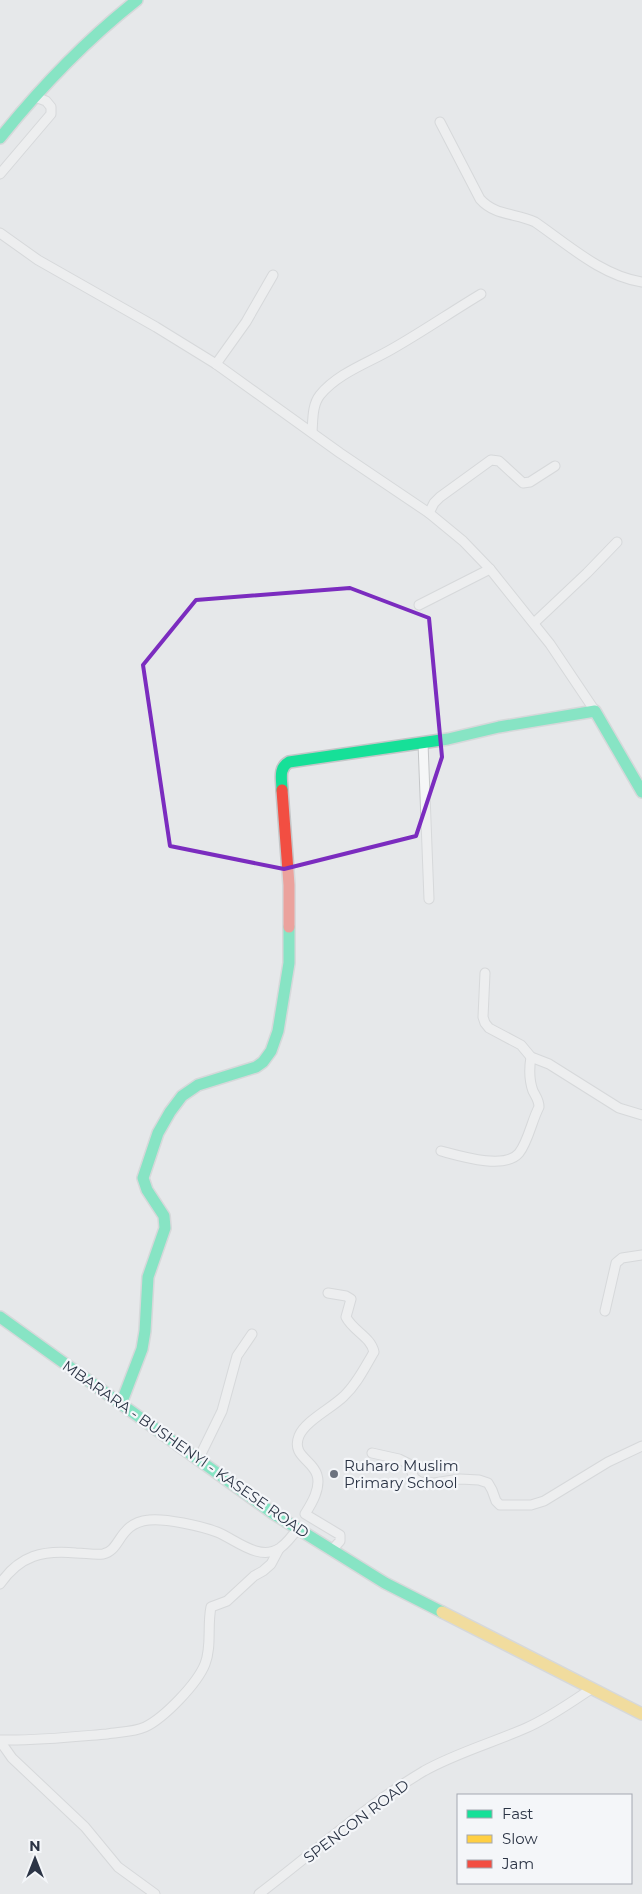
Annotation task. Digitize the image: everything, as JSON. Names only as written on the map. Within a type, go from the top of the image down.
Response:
[{"type":"main road","points":[[0,125],[67,51],[125,0]]},
{"type":"main road","points":[[0,138],[74,55],[137,0]]},
{"type":"main road","points":[[121,1404],[132,1376],[145,1332],[146,1292],[149,1270],[165,1231],[163,1212],[150,1194],[143,1178],[158,1133],[182,1096],[198,1085],[234,1076],[263,1062],[271,1051],[278,1030],[289,963],[289,885],[282,767],[289,762],[423,743],[499,727],[594,711],[642,792]]},
{"type":"main road","name":"MBARARA - BUSHENYI - KASESE ROAD","points":[[0,1317],[274,1514],[332,1550],[386,1583],[642,1714]]},
{"type":"street","points":[[0,174],[51,114],[51,107],[46,101],[36,97]]},
{"type":"street","points":[[440,122],[480,199],[489,208],[498,213],[526,218],[535,222],[588,259],[626,279],[642,282]]},
{"type":"street","points":[[0,234],[38,260],[149,322],[216,364],[429,513],[464,541],[490,569],[534,623],[594,711]]},
{"type":"street","points":[[216,364],[246,322],[273,275]]},
{"type":"street","points":[[312,432],[314,408],[317,400],[330,386],[348,373],[392,349],[481,294]]},
{"type":"street","points":[[429,513],[434,503],[440,497],[491,460],[499,461],[523,483],[530,482],[555,466]]},
{"type":"street","points":[[534,623],[587,573],[616,542]]},
{"type":"street","points":[[420,605],[490,569]]},
{"type":"street","points":[[423,743],[429,899]]},
{"type":"street","points":[[485,973],[482,1017],[489,1028],[521,1044],[531,1057],[549,1064],[619,1108],[642,1115]]},
{"type":"street","points":[[441,1150],[464,1157],[490,1161],[510,1160],[518,1154],[539,1107],[530,1078],[531,1057]]},
{"type":"street","points":[[605,1310],[616,1263],[622,1258],[642,1255]]},
{"type":"street","points":[[328,1293],[351,1299],[346,1317],[349,1324],[371,1344],[374,1352],[358,1379],[344,1396],[305,1426],[297,1441],[297,1449],[317,1473],[318,1482],[305,1514],[340,1534],[340,1540],[332,1550]]},
{"type":"street","points":[[198,1460],[222,1411],[237,1356],[252,1334]]},
{"type":"street","points":[[372,1453],[399,1459],[409,1464],[414,1478],[420,1482],[434,1483],[460,1479],[479,1480],[488,1483],[496,1502],[500,1505],[531,1505],[544,1501],[608,1462],[642,1446]]},
{"type":"street","points":[[0,1584],[22,1561],[42,1553],[71,1552],[100,1555],[107,1553],[112,1550],[127,1528],[138,1522],[151,1520],[189,1525],[217,1532],[249,1550],[262,1552],[279,1549]]},
{"type":"street","points":[[0,1740],[77,1737],[125,1732],[143,1728],[154,1722],[181,1697],[205,1665],[209,1651],[211,1608],[227,1601],[254,1576],[271,1564],[279,1549],[298,1528]]},
{"type":"street","name":"SPENCON ROAD","points":[[259,1894],[363,1812],[422,1773],[456,1755],[527,1728],[591,1689]]},
{"type":"street","points":[[0,1740],[12,1758],[85,1827],[118,1867],[155,1894]]},
{"type":"highlighted area","points":[[350,588],[429,618],[442,757],[416,836],[284,869],[170,846],[143,665],[196,600]]},
{"type":"traffic: fast","points":[[0,138],[64,65],[137,0]]},
{"type":"traffic: fast","points":[[282,790],[282,771],[289,762],[448,739],[499,727],[595,711],[642,792]]},
{"type":"traffic: fast","points":[[121,1404],[142,1349],[148,1277],[165,1228],[164,1216],[147,1190],[143,1178],[158,1133],[182,1096],[198,1085],[256,1067],[263,1062],[271,1051],[278,1031],[289,963],[289,927]]},
{"type":"traffic: fast","points":[[0,1317],[274,1514],[385,1583],[442,1612]]},
{"type":"traffic: slow","points":[[442,1612],[642,1714]]},
{"type":"traffic: jam","points":[[282,790],[289,885],[289,927]]},
{"type":"place","name":"Ruharo Muslim Primary School","points":[[334,1474]]}]
